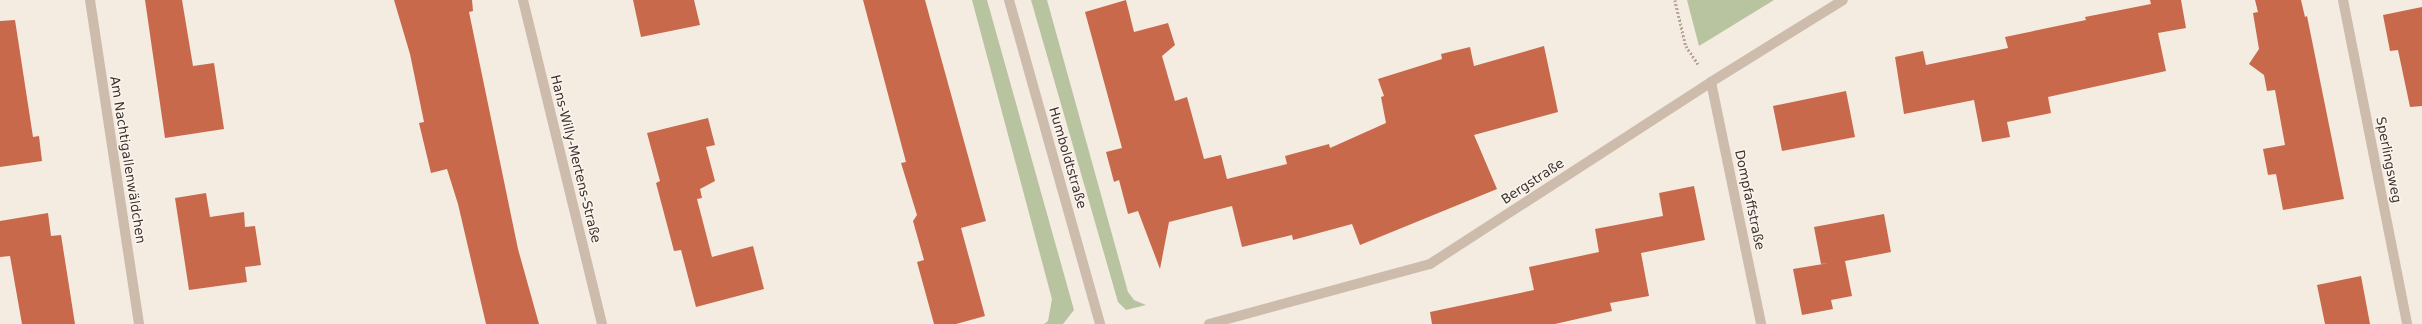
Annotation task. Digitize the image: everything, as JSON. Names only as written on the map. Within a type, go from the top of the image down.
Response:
[{"type":"street","name":"Am Nachtigallenwäldchen","points":[[90,0],[139,324]]},
{"type":"street","name":"Hans-Willy-Mertens-Straße","points":[[523,0],[602,324]]},
{"type":"street","name":"Humboldtstraße","points":[[1009,0],[1100,324]]},
{"type":"street","name":"Bergstraße","points":[[1209,324],[1430,264],[1711,82],[1843,0]]},
{"type":"street","name":"Sperlingsweg","points":[[2343,0],[2407,324]]},
{"type":"street","name":"Dompfaffstraße","points":[[1711,82],[1761,324]]},
{"type":"path","points":[[1674,0],[1686,46],[1711,82]]},
{"type":"green space","points":[[972,0],[987,0],[1074,310],[1063,324],[1044,324],[1048,321],[1052,299]]},
{"type":"green space","points":[[1031,0],[1047,0],[1128,292],[1134,300],[1146,305],[1126,310],[1118,302]]},
{"type":"green space","points":[[1687,0],[1774,0],[1699,46]]},
{"type":"building","points":[[145,0],[182,0],[193,66],[214,63],[224,129],[165,138]]},
{"type":"building","points":[[394,0],[472,0],[473,11],[469,12],[518,249],[539,324],[486,324],[458,204],[447,169],[431,173],[419,123],[424,122],[410,54]]},
{"type":"building","points":[[633,0],[694,0],[700,25],[641,37]]},
{"type":"building","points":[[863,0],[925,0],[986,221],[961,228],[985,316],[956,324],[934,324],[917,262],[924,260],[913,221],[917,215],[901,163],[906,162]]},
{"type":"building","points":[[1126,0],[1134,32],[1168,23],[1175,45],[1162,56],[1175,101],[1187,97],[1204,159],[1221,155],[1227,179],[1287,164],[1285,156],[1329,144],[1330,148],[1386,123],[1381,97],[1384,96],[1378,79],[1442,59],[1441,54],[1470,47],[1474,66],[1544,46],[1558,112],[1474,135],[1497,189],[1360,245],[1352,224],[1293,240],[1292,235],[1242,247],[1232,206],[1169,222],[1160,269],[1138,211],[1128,214],[1119,180],[1114,182],[1106,152],[1122,148],[1085,12]]},
{"type":"building","points":[[2150,0],[2181,0],[2186,28],[2158,33],[2166,71],[2048,97],[2051,113],[2007,122],[2010,137],[1982,142],[1974,100],[1904,114],[1895,57],[1923,51],[1926,65],[2008,48],[2005,37],[2086,20],[2085,17],[2151,4]]},
{"type":"building","points":[[2255,0],[2301,0],[2305,17],[2307,16],[2344,199],[2283,210],[2276,174],[2268,175],[2263,149],[2285,145],[2275,90],[2267,91],[2264,75],[2249,64],[2259,49],[2253,13],[2258,12]]},
{"type":"building","points":[[2422,7],[2422,106],[2410,107],[2398,50],[2390,51],[2383,15]]},
{"type":"building","points":[[15,20],[33,137],[39,136],[42,161],[0,167],[0,21]]},
{"type":"building","points":[[1846,91],[1855,137],[1782,151],[1773,106]]},
{"type":"building","points":[[708,118],[715,145],[706,147],[715,181],[700,189],[702,198],[697,199],[712,257],[753,246],[764,289],[696,307],[681,250],[674,251],[656,183],[660,181],[647,133]]},
{"type":"building","points":[[1694,186],[1705,240],[1641,253],[1649,296],[1610,303],[1612,311],[1555,324],[1432,324],[1430,312],[1534,290],[1529,267],[1599,252],[1595,229],[1663,216],[1659,193]]},
{"type":"building","points":[[206,193],[210,217],[244,212],[245,227],[255,226],[261,265],[245,267],[247,282],[189,290],[175,198]]},
{"type":"building","points":[[48,213],[51,236],[61,235],[75,324],[22,324],[10,256],[0,257],[0,221]]},
{"type":"building","points":[[1884,214],[1891,252],[1845,261],[1852,296],[1831,300],[1833,309],[1802,315],[1793,269],[1829,263],[1821,264],[1814,227]]},
{"type":"building","points":[[2361,276],[2370,324],[2325,324],[2317,285]]}]
